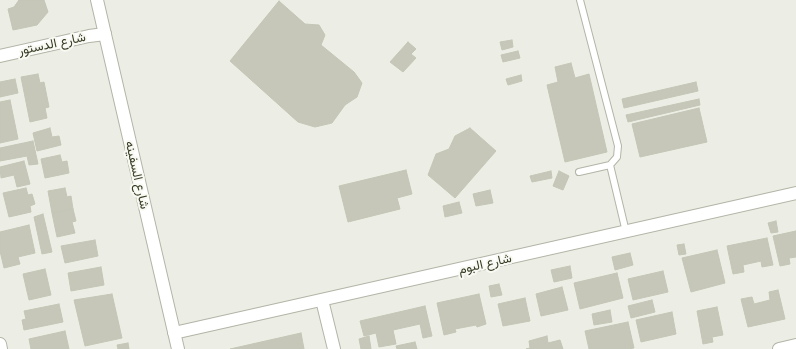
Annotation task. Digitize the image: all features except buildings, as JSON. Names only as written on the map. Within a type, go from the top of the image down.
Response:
[{"type":"street","name":"شارع السفينه","points":[[98,0],[178,349]]},
{"type":"street","name":"شارع الدستور","points":[[0,56],[105,34]]},
{"type":"street","name":"شارع البوم","points":[[174,334],[796,192]]},
{"type":"street","points":[[322,300],[334,349]]},
{"type":"street","points":[[0,344],[1,349]]},
{"type":"street","points":[[779,349],[796,345]]},
{"type":"lane","points":[[579,172],[610,164],[618,152],[617,141],[580,0]]},
{"type":"lane","points":[[610,164],[626,232]]}]
